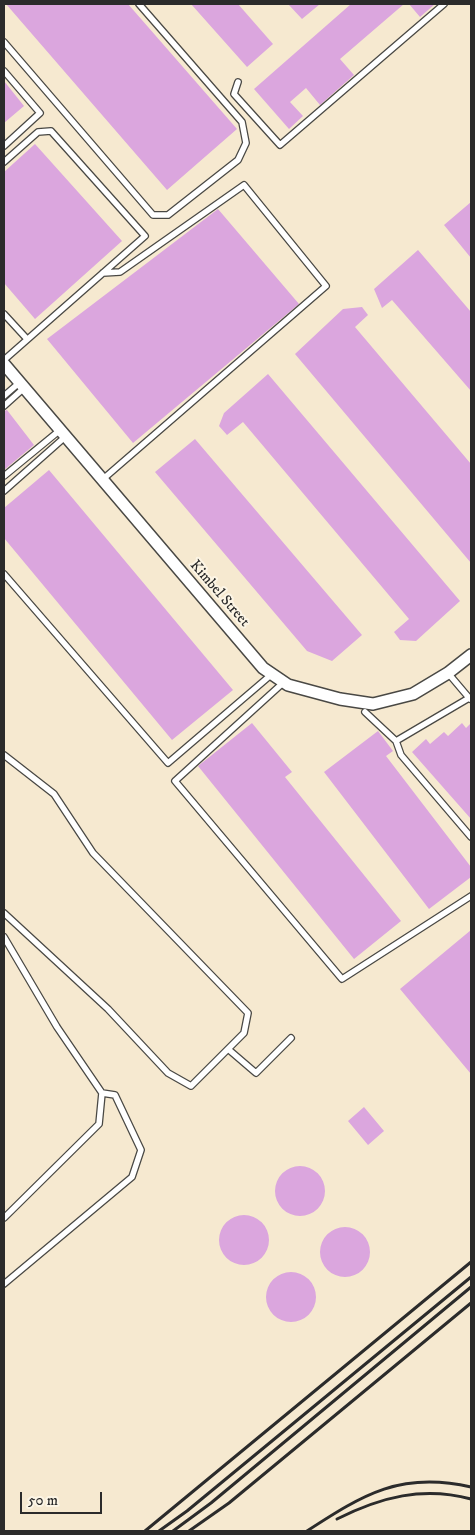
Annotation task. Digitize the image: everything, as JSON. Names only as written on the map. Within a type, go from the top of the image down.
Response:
[{"type":"street","name":"Kimbel Street","points":[[4,364],[263,668],[284,682],[340,699],[373,704],[413,694],[448,673],[471,655]]},
{"type":"lane","points":[[4,42],[154,214],[168,215],[238,160],[246,143],[242,122],[140,4]]},
{"type":"lane","points":[[238,82],[234,94],[280,145],[444,4]]},
{"type":"lane","points":[[4,71],[40,113],[4,146]]},
{"type":"lane","points":[[4,162],[38,132],[51,131],[145,236],[4,360]]},
{"type":"lane","points":[[102,480],[326,286],[244,185],[120,272],[103,273]]},
{"type":"lane","points":[[4,314],[27,340]]},
{"type":"lane","points":[[4,396],[22,386]]},
{"type":"lane","points":[[4,406],[22,386]]},
{"type":"lane","points":[[4,476],[62,433]]},
{"type":"lane","points":[[4,491],[62,433]]},
{"type":"lane","points":[[4,574],[168,763],[272,674]]},
{"type":"lane","points":[[396,741],[470,699],[448,673]]},
{"type":"lane","points":[[284,682],[175,780],[342,979],[471,896]]},
{"type":"lane","points":[[365,712],[396,741],[401,755],[471,837]]},
{"type":"lane","points":[[4,755],[54,794],[93,853],[248,1013],[244,1033],[191,1086],[168,1073],[108,1009],[4,913]]},
{"type":"lane","points":[[4,937],[57,1027],[102,1093],[99,1124],[4,1218]]},
{"type":"lane","points":[[228,1048],[256,1073],[291,1038]]},
{"type":"lane","points":[[4,1284],[132,1177],[141,1150],[115,1095],[102,1093]]},
{"type":"building","points":[[6,4],[128,4],[237,129],[167,190]]},
{"type":"building","points":[[191,4],[238,4],[273,44],[247,67]]},
{"type":"building","points":[[288,4],[320,4],[302,19]]},
{"type":"building","points":[[351,4],[404,4],[340,59],[354,75],[320,105],[306,88],[290,102],[303,116],[289,129],[254,89]]},
{"type":"building","points":[[409,4],[435,4],[420,17]]},
{"type":"building","points":[[4,81],[24,106],[4,123]]},
{"type":"building","points":[[35,144],[122,241],[35,319],[4,283],[4,172]]},
{"type":"building","points":[[471,202],[471,258],[444,225]]},
{"type":"building","points":[[218,209],[299,304],[133,443],[47,339]]},
{"type":"building","points":[[418,250],[471,312],[471,391],[392,300],[382,308],[374,289]]},
{"type":"building","points":[[362,307],[368,315],[355,327],[471,464],[471,563],[295,354],[343,309]]},
{"type":"building","points":[[268,374],[460,601],[416,641],[400,640],[394,632],[409,619],[243,422],[227,435],[219,426],[224,413]]},
{"type":"building","points":[[7,410],[34,445],[4,470],[4,411]]},
{"type":"building","points":[[195,439],[362,635],[332,661],[307,651],[155,472]]},
{"type":"building","points":[[49,470],[233,690],[172,740],[4,538],[4,508]]},
{"type":"building","points":[[252,723],[292,772],[285,777],[401,921],[354,959],[198,766]]},
{"type":"building","points":[[462,723],[466,728],[471,723],[471,819],[412,752],[426,739],[430,744],[444,732],[448,736]]},
{"type":"building","points":[[378,731],[393,751],[386,756],[471,867],[471,877],[429,909],[324,772]]},
{"type":"building","points":[[471,930],[471,1074],[400,989]]},
{"type":"building","points":[[364,1107],[384,1131],[368,1145],[348,1121]]},
{"type":"building","points":[[295,1166],[305,1166],[318,1173],[325,1186],[325,1196],[318,1209],[305,1216],[295,1216],[286,1212],[279,1205],[275,1196],[275,1186],[279,1177],[286,1170]]},
{"type":"building","points":[[239,1215],[249,1215],[262,1222],[269,1235],[269,1245],[262,1258],[249,1265],[239,1265],[230,1261],[223,1254],[219,1245],[219,1235],[223,1226],[230,1219]]},
{"type":"building","points":[[340,1227],[350,1227],[363,1234],[370,1247],[370,1257],[363,1270],[350,1277],[340,1277],[331,1273],[324,1266],[320,1257],[320,1247],[324,1238],[331,1231]]},
{"type":"building","points":[[286,1272],[296,1272],[309,1279],[316,1292],[316,1302],[309,1315],[296,1322],[286,1322],[277,1318],[270,1311],[266,1302],[266,1292],[270,1283],[277,1276]]},
{"type":"railway","points":[[145,1531],[471,1262]]},
{"type":"railway","points":[[159,1531],[187,1511],[471,1277]]},
{"type":"railway","points":[[173,1531],[211,1503],[471,1287]]},
{"type":"railway","points":[[189,1531],[229,1503],[471,1303]]},
{"type":"railway","points":[[307,1531],[347,1506],[384,1489],[403,1484],[424,1482],[471,1487]]},
{"type":"railway","points":[[337,1519],[353,1511],[402,1496],[436,1494],[471,1499]]}]
